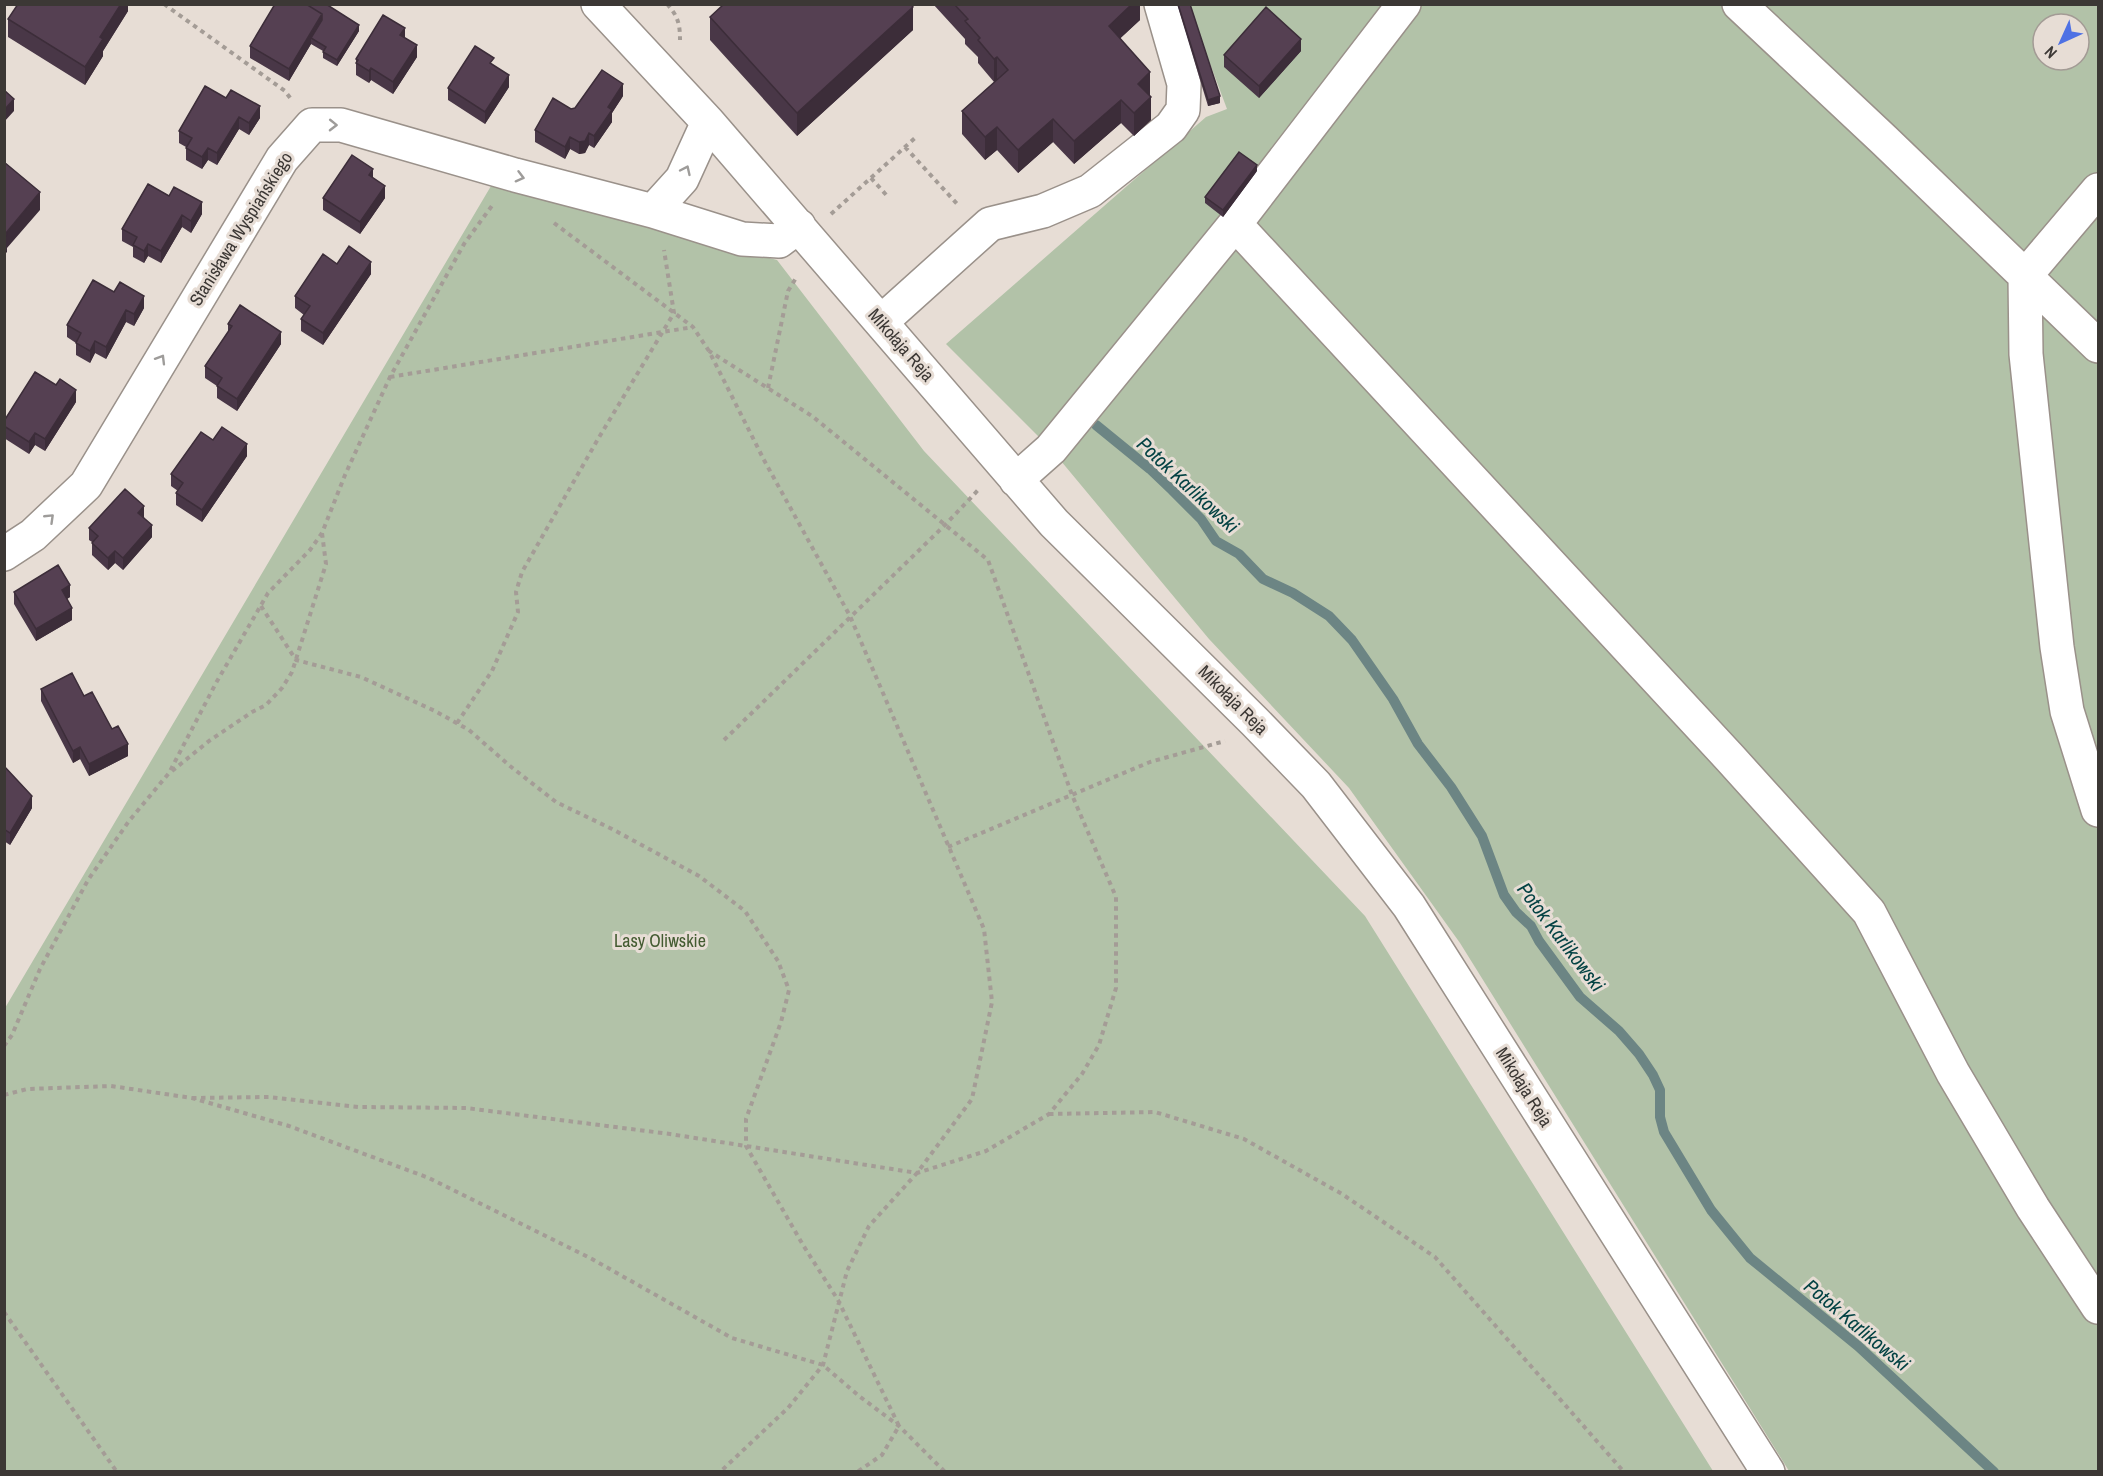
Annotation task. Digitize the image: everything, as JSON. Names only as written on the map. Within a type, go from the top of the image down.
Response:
[{"type":"street","name":"Mikołaja Reja","points":[[598,4],[708,122],[1054,523],[1316,785],[1409,906],[1768,1472]]},
{"type":"street","points":[[881,322],[990,224],[1043,211],[1090,191],[1171,127],[1183,110],[1184,84],[1161,4]]},
{"type":"street","points":[[1009,472],[1051,449],[1235,224],[1404,4]]},
{"type":"street","points":[[1739,4],[2098,346]]},
{"type":"street","points":[[653,211],[682,179],[708,122]]},
{"type":"street","points":[[312,125],[341,125],[515,176],[653,211],[742,239],[779,241],[799,226]]},
{"type":"street","name":"Stanisława Wyspiańskiego","points":[[4,554],[33,535],[86,484],[282,159],[312,125]]},
{"type":"street","points":[[2098,190],[2025,276],[2026,354],[2057,647],[2067,711],[2098,810]]},
{"type":"street","points":[[1235,224],[1730,758],[1869,912],[1953,1073],[2032,1208],[2098,1307]]},
{"type":"path","points":[[164,4],[285,91],[312,125]]},
{"type":"path","points":[[668,4],[680,22],[680,44]]},
{"type":"path","points":[[840,206],[915,138]]},
{"type":"path","points":[[905,147],[981,231]]},
{"type":"path","points":[[169,773],[216,683],[268,593],[310,550],[322,532],[345,475],[390,377],[464,244],[515,176]]},
{"type":"path","points":[[871,178],[889,198]]},
{"type":"path","points":[[457,723],[492,671],[518,612],[516,592],[522,572],[592,448],[674,313],[660,228],[653,211]]},
{"type":"path","points":[[552,221],[693,327],[710,351],[764,460],[850,616],[984,929],[992,1002],[972,1099],[917,1173],[869,1226],[847,1271],[823,1365],[788,1408],[720,1472]]},
{"type":"path","points":[[768,388],[788,291],[798,274]]},
{"type":"path","points":[[390,377],[693,327]]},
{"type":"path","points":[[192,1098],[269,1097],[358,1107],[466,1108],[670,1134],[917,1173],[986,1151],[1049,1114],[1082,1074],[1099,1045],[1116,988],[1116,897],[1072,795],[988,560],[812,416],[710,351]]},
{"type":"path","points":[[724,740],[946,524],[1009,472]]},
{"type":"path","points":[[4,1046],[12,1035],[40,969],[88,880],[129,821],[169,773],[209,741],[252,711],[266,705],[282,688],[292,672],[326,564],[322,532]]},
{"type":"path","points":[[261,606],[296,660],[361,677],[457,723],[469,730],[556,802],[699,876],[745,911],[778,961],[789,990],[781,1022],[746,1119],[746,1146],[802,1245],[838,1300],[899,1426]]},
{"type":"path","points":[[948,846],[1150,762],[1264,731]]},
{"type":"path","points":[[4,1095],[27,1089],[111,1086],[192,1098],[290,1126],[429,1178],[592,1259],[732,1338],[823,1365],[899,1426],[945,1472]]},
{"type":"path","points":[[1049,1114],[1155,1112],[1244,1139],[1342,1194],[1435,1257],[1624,1472]]},
{"type":"path","points":[[4,1312],[117,1472]]},
{"type":"path","points":[[857,1472],[882,1455],[899,1426]]},
{"type":"green space","points":[[1188,5],[2098,5],[2098,1471],[1789,1471],[1460,943],[1349,788],[1209,639],[1051,449],[946,344],[1206,117],[1227,109]]},
{"type":"green space","name":"Lasy Oliwskie","points":[[491,186],[777,260],[924,451],[1365,916],[1713,1471],[5,1472],[5,1008]]},
{"type":"building","points":[[18,4],[121,4],[100,37],[103,39],[85,67],[8,19]]},
{"type":"building","points":[[275,4],[306,4],[322,14],[289,69],[250,46]]},
{"type":"building","points":[[310,4],[326,4],[359,25],[337,60],[323,52],[326,47],[311,38],[322,20],[322,14],[309,6]]},
{"type":"building","points":[[724,4],[911,4],[913,7],[797,113],[710,17]]},
{"type":"building","points":[[954,4],[1132,4],[1109,26],[1150,72],[1138,84],[1151,97],[1134,113],[1121,100],[1074,141],[1053,119],[1018,150],[997,127],[985,137],[962,111],[1008,70],[997,57],[994,59],[978,40],[980,38],[965,21],[968,19]]},
{"type":"building","points":[[1178,4],[1190,4],[1220,96],[1208,100]]},
{"type":"building","points":[[1266,7],[1301,39],[1259,86],[1224,55]]},
{"type":"building","points":[[383,15],[405,28],[400,35],[417,45],[393,82],[371,68],[369,71],[356,63],[358,60],[356,59]]},
{"type":"building","points":[[475,46],[494,58],[490,63],[509,75],[485,112],[448,88]]},
{"type":"building","points":[[602,70],[623,84],[608,107],[612,110],[594,136],[589,133],[585,141],[579,142],[570,137],[565,147],[535,130],[553,98],[571,109],[575,108]]},
{"type":"building","points":[[205,86],[226,98],[231,90],[260,106],[249,123],[239,117],[217,153],[208,148],[202,157],[186,148],[192,138],[179,131]]},
{"type":"building","points":[[4,90],[14,99],[4,110]]},
{"type":"building","points":[[1239,152],[1257,165],[1223,210],[1205,197]]},
{"type":"building","points":[[352,155],[373,169],[369,175],[385,186],[360,222],[323,198]]},
{"type":"building","points":[[4,162],[40,192],[4,238]]},
{"type":"building","points":[[148,184],[169,196],[174,187],[202,202],[191,221],[182,215],[161,251],[148,244],[144,251],[133,245],[137,237],[122,229]]},
{"type":"building","points":[[349,246],[371,262],[323,333],[301,319],[310,306],[295,296],[323,254],[337,264]]},
{"type":"building","points":[[93,280],[114,292],[120,282],[144,296],[134,314],[126,310],[106,347],[95,341],[90,351],[76,343],[81,333],[67,325]]},
{"type":"building","points":[[240,305],[281,332],[237,399],[217,386],[222,378],[205,366],[232,326],[228,324]]},
{"type":"building","points":[[35,372],[56,385],[60,379],[76,390],[45,439],[35,433],[29,442],[4,426],[4,421]]},
{"type":"building","points":[[222,427],[247,444],[202,510],[176,493],[183,483],[171,474],[201,432],[213,440]]},
{"type":"building","points":[[125,489],[144,506],[138,513],[152,525],[123,558],[115,551],[108,558],[92,543],[98,536],[89,528]]},
{"type":"building","points":[[58,565],[70,585],[62,590],[72,608],[36,629],[14,592]]},
{"type":"building","points":[[72,673],[84,696],[92,692],[112,729],[118,726],[128,744],[89,764],[80,747],[73,751],[41,689]]},
{"type":"building","points":[[4,766],[32,796],[10,833],[4,829]]},
{"type":"waterway","name":"Potok Karlikowski","points":[[1096,425],[1172,490],[1201,519],[1216,541],[1239,554],[1263,579],[1293,593],[1329,616],[1352,640],[1393,699],[1418,744],[1451,787],[1482,836],[1504,895],[1516,912],[1531,926],[1539,941],[1580,997],[1619,1031],[1653,1075],[1660,1090],[1660,1117],[1664,1132],[1711,1210],[1750,1258],[1858,1346],[1994,1472]]}]
